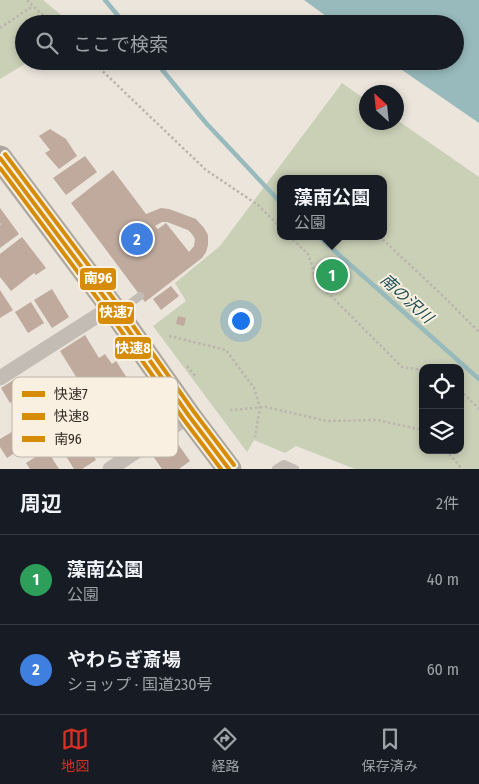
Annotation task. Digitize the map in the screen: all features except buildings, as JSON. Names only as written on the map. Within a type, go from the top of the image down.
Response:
[{"type":"highway","points":[[0,158],[162,377]]},
{"type":"highway","points":[[178,399],[229,469]]},
{"type":"street","points":[[0,378],[114,310]]},
{"type":"street","points":[[178,424],[190,416]]},
{"type":"street","points":[[110,469],[128,457]]},
{"type":"lane","points":[[114,310],[140,296]]},
{"type":"lane","points":[[276,469],[284,464],[295,469]]},
{"type":"path","points":[[27,0],[42,15]]},
{"type":"path","points":[[20,15],[33,6]]},
{"type":"path","points":[[0,28],[15,18]]},
{"type":"path","points":[[101,70],[206,170],[258,206],[277,224]]},
{"type":"path","points":[[294,240],[308,254],[315,280],[402,367],[419,369]]},
{"type":"path","points":[[383,240],[442,294],[479,332]]},
{"type":"path","points":[[170,336],[226,350],[254,388],[260,407],[255,436]]},
{"type":"path","points":[[187,366],[196,377]]},
{"type":"path","points":[[464,394],[479,408]]},
{"type":"path","points":[[230,410],[266,407],[327,421],[377,420],[419,429]]},
{"type":"path","points":[[449,454],[462,469]]},
{"type":"green space","points":[[0,0],[43,0],[61,15],[15,15],[15,70],[0,79]]},
{"type":"green space","points":[[342,83],[359,95],[359,130],[404,130],[404,125],[479,177],[479,469],[355,469],[296,446],[285,453],[254,440],[247,452],[153,326],[186,301],[175,283],[220,246]]},
{"type":"water","points":[[304,0],[479,0],[479,123],[402,70],[464,70],[464,15],[325,15]]},
{"type":"waterway","name":"南の沢川","points":[[105,0],[118,15]]},
{"type":"waterway","name":"南の沢川","points":[[162,70],[206,123],[277,199]]},
{"type":"waterway","name":"南の沢川","points":[[323,240],[479,379]]},
{"type":"transit line","name":"南96","points":[[5,154],[122,310],[169,377]]},
{"type":"transit line","name":"快速7","points":[[0,158],[117,314],[161,377]]},
{"type":"transit line","name":"快速8","points":[[0,168],[154,377]]},
{"type":"transit line","name":"南96","points":[[178,389],[234,465]]},
{"type":"transit line","name":"快速7","points":[[178,400],[229,469]]},
{"type":"transit line","name":"快速8","points":[[178,412],[221,469]]},
{"type":"place","name":"やわらぎ斎場","points":[[137,239]]},
{"type":"place","name":"藻南公園","points":[[332,275]]}]
